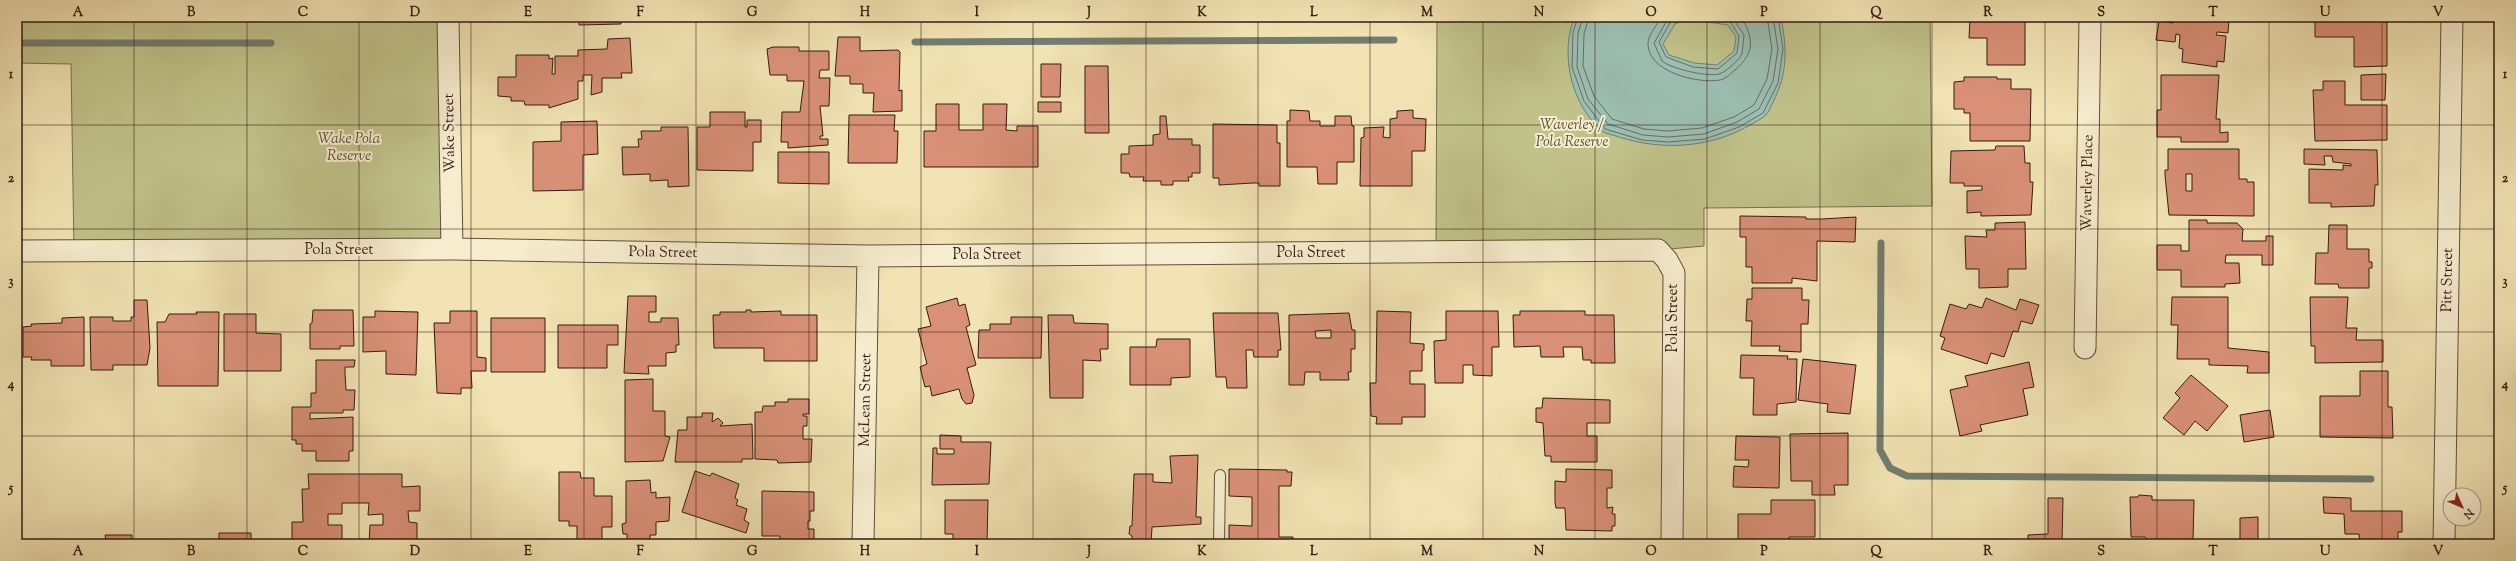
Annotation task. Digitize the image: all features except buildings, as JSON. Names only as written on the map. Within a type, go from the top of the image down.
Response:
[{"type":"street","name":"Wake Street","points":[[448,17],[452,249]]},
{"type":"street","name":"Waverley Place","points":[[2085,348],[2090,17]]},
{"type":"street","name":"Pitt Street","points":[[2444,544],[2452,17]]},
{"type":"street","name":"Pola Street","points":[[17,251],[452,249],[868,256],[1658,250],[1667,260],[1674,273],[1672,544]]},
{"type":"street","name":"McLean Street","points":[[863,544],[868,256]]},
{"type":"lane","points":[[1219,544],[1220,475]]},
{"type":"green space","name":"Wake Pola Reserve","points":[[17,17],[448,17],[452,249],[74,251],[71,64],[17,63]]},
{"type":"green space","name":"Waverley / Pola Reserve","points":[[1437,17],[1930,17],[1932,206],[1704,208],[1704,246],[1658,250],[1436,252]]},
{"type":"water","points":[[1574,17],[1781,17],[1785,50],[1784,71],[1778,91],[1767,114],[1735,133],[1703,143],[1686,145],[1652,144],[1608,134],[1602,131],[1591,120],[1576,93],[1571,78],[1568,47]],"holes":[[[1688,19],[1728,25],[1736,37],[1734,51],[1717,65],[1694,63],[1669,55],[1663,44],[1675,24]]]},
{"type":"waterway","points":[[915,42],[1394,40]]},
{"type":"waterway","points":[[17,43],[271,43]]},
{"type":"waterway","points":[[1881,243],[1880,450],[1890,468],[1907,476],[2371,479]]}]
